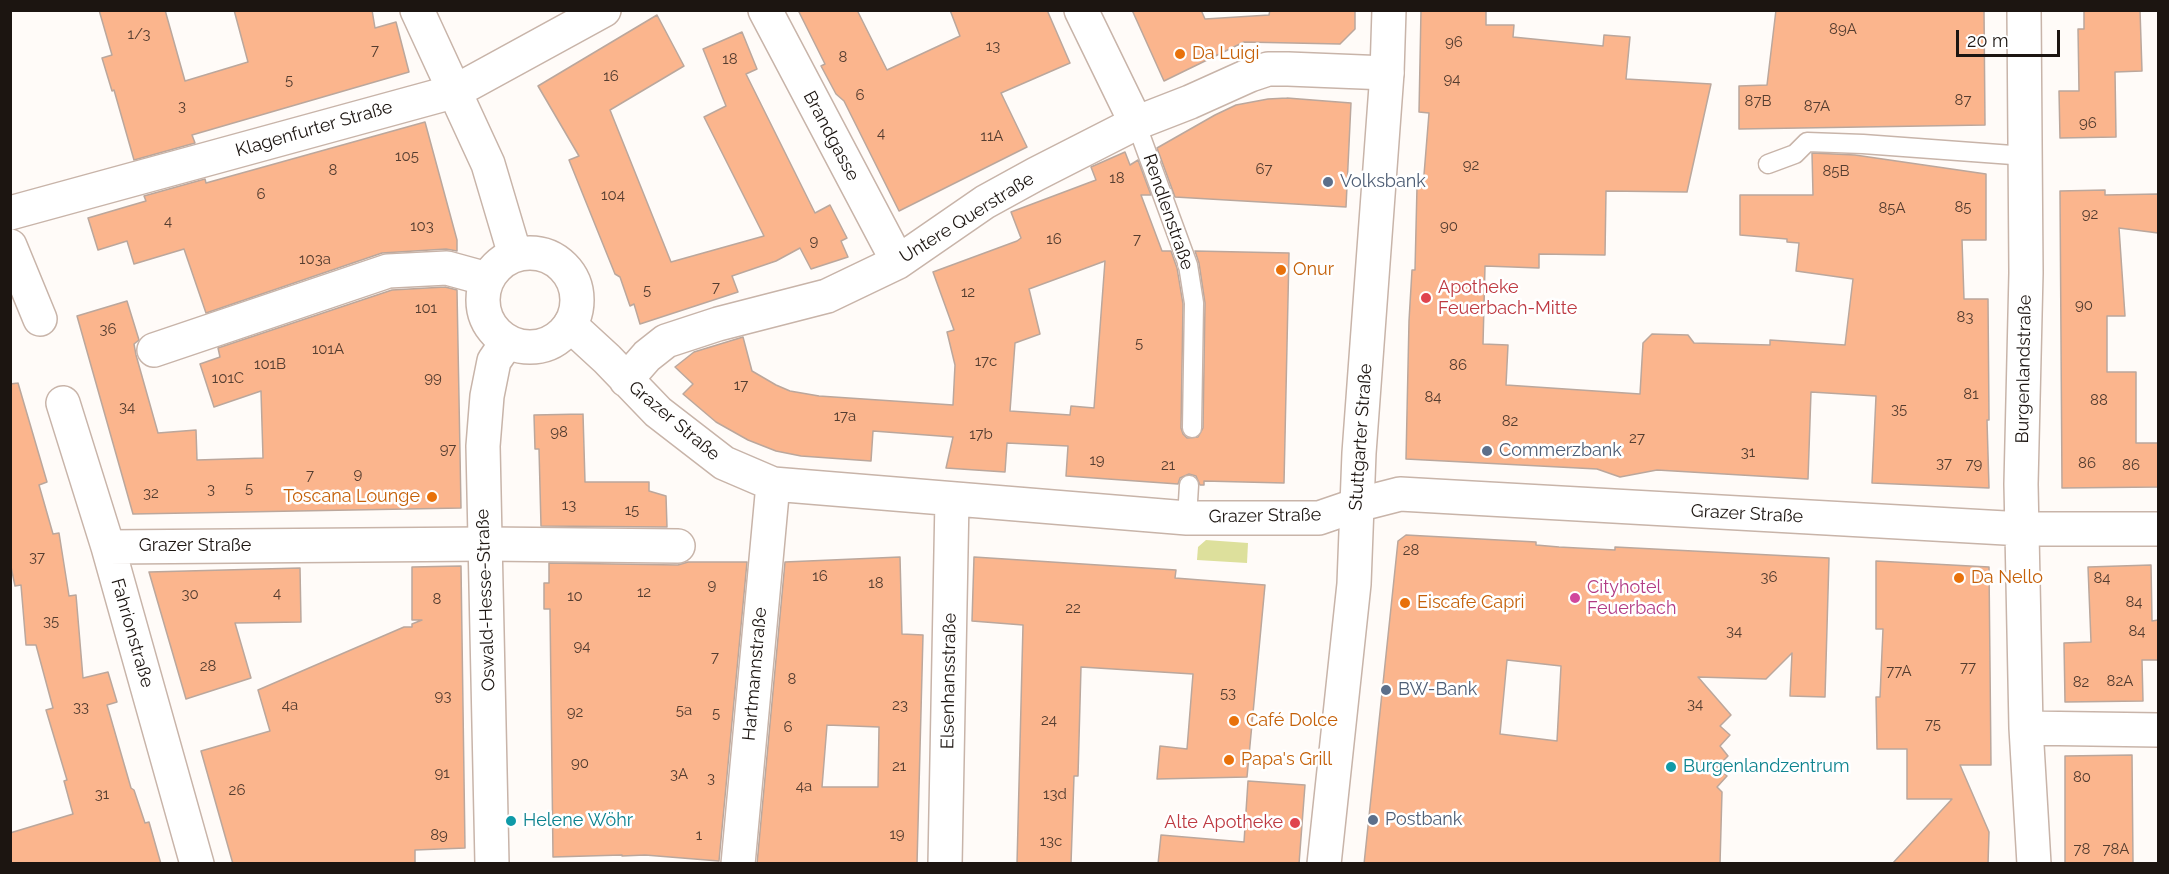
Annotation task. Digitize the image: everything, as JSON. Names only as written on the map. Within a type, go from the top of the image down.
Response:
[{"type":"street","points":[[417,10],[488,164],[515,255]]},
{"type":"street","name":"Klagenfurter Straße","points":[[10,213],[456,91],[604,10]]},
{"type":"street","name":"Brandgasse","points":[[765,10],[898,262]]},
{"type":"street","name":"Rendlenstraße","points":[[1081,10],[1136,123]]},
{"type":"street","name":"Stuttgarter Straße","points":[[1324,864],[1354,584],[1357,505],[1387,73],[1389,10]]},
{"type":"street","name":"Burgenlandstraße","points":[[2024,10],[2026,156],[2021,484],[2026,728],[2034,864]]},
{"type":"street","name":"Untere Querstraße","points":[[626,380],[647,356],[666,341],[718,324],[827,296],[898,262],[986,202],[1136,123],[1250,75],[1268,69],[1387,73]]},
{"type":"street","points":[[10,246],[40,319]]},
{"type":"street","points":[[531,252],[547,255],[562,264],[572,278],[577,293],[576,310],[570,325],[560,336],[535,347],[507,342],[487,321],[483,308],[483,293],[487,279],[498,264],[515,255],[531,252]]},
{"type":"street","points":[[154,350],[388,271],[447,268],[487,279]]},
{"type":"street","name":"Grazer Straße","points":[[570,325],[607,359],[658,412],[724,463],[773,484],[1187,518],[1319,518],[1400,494],[2023,529],[2158,529]]},
{"type":"street","name":"Oswald-Hesse-Straße","points":[[492,864],[483,446],[486,406],[494,361],[507,342]]},
{"type":"street","name":"Fahrionstraße","points":[[63,403],[108,547],[197,864]]},
{"type":"street","name":"Hartmannstraße","points":[[738,864],[773,484]]},
{"type":"street","name":"Elsenhansstraße","points":[[945,864],[952,499]]},
{"type":"street","name":"Grazer Straße","points":[[108,547],[486,544],[678,546]]},
{"type":"street","points":[[2026,728],[2158,730]]},
{"type":"lane","name":"Rendlenstraße","points":[[1136,123],[1188,265],[1194,303],[1191,428]]},
{"type":"lane","points":[[1767,164],[1795,154],[1807,142],[2026,156]]},
{"type":"lane","points":[[1187,518],[1189,485]]},
{"type":"green space","points":[[1206,540],[1248,543],[1247,563],[1197,560],[1198,547]]},
{"type":"building","points":[[99,10],[165,10],[185,81],[248,62],[234,10],[372,10],[375,28],[396,22],[409,72],[192,135],[195,143],[134,160],[114,90],[112,91],[102,58],[112,55]]},
{"type":"building","points":[[798,10],[857,10],[887,70],[960,36],[950,10],[1047,10],[1070,63],[1001,93],[1027,147],[899,211],[844,101],[836,94],[821,66],[825,64]]},
{"type":"building","points":[[1132,10],[1201,10],[1205,19],[1269,15],[1270,10],[1355,10],[1355,29],[1340,44],[1244,42],[1164,81]]},
{"type":"building","points":[[1421,10],[1486,10],[1486,25],[1514,25],[1513,37],[1603,46],[1604,35],[1630,37],[1626,79],[1711,84],[1687,192],[1606,191],[1605,255],[1539,254],[1539,268],[1485,266],[1483,344],[1508,345],[1506,385],[1640,394],[1643,343],[1652,334],[1688,335],[1694,343],[1770,345],[1770,340],[1845,345],[1853,279],[1796,271],[1799,243],[1787,242],[1787,239],[1740,235],[1740,195],[1813,195],[1812,153],[1855,155],[1986,174],[1986,240],[1962,240],[1964,299],[1988,299],[1989,488],[1872,483],[1876,396],[1811,392],[1808,479],[1657,470],[1620,477],[1597,469],[1406,459],[1409,321],[1412,270],[1415,270],[1417,187],[1423,187],[1429,113],[1419,112]]},
{"type":"building","points":[[1776,10],[1984,10],[1985,125],[1739,129],[1739,86],[1767,85]]},
{"type":"building","points":[[2084,10],[2140,10],[2142,71],[2115,72],[2116,137],[2060,138],[2059,91],[2079,91],[2078,29],[2084,29]]},
{"type":"building","points":[[657,15],[684,66],[610,110],[671,262],[764,236],[704,117],[726,106],[703,49],[742,32],[757,69],[746,74],[815,213],[830,205],[847,238],[841,241],[848,257],[811,269],[800,248],[776,261],[732,276],[738,292],[640,324],[634,304],[630,306],[620,277],[615,274],[569,160],[579,156],[538,86]]},
{"type":"building","points":[[1287,98],[1351,103],[1346,207],[1175,197],[1157,148],[1236,105]]},
{"type":"building","points":[[425,122],[457,240],[457,251],[446,249],[382,253],[206,313],[184,249],[134,264],[127,241],[98,250],[88,218],[146,201],[144,196],[205,179],[206,183]]},
{"type":"building","points":[[1125,152],[1130,165],[1138,160],[1151,195],[1141,195],[1162,251],[1171,251],[1177,268],[1183,304],[1181,428],[1187,438],[1198,437],[1203,428],[1205,303],[1195,251],[1289,253],[1284,483],[1204,481],[1204,485],[1200,485],[1196,476],[1189,474],[1180,478],[1178,484],[1066,476],[1068,446],[1007,443],[1005,472],[946,468],[953,437],[873,431],[871,461],[801,456],[776,451],[748,440],[716,422],[683,394],[693,384],[675,367],[694,352],[743,337],[752,371],[790,391],[819,396],[953,405],[955,365],[947,332],[954,330],[933,272],[1017,241],[1021,238],[1011,212],[1096,180],[1091,167]],"holes":[[[1105,261],[1094,408],[1071,406],[1070,415],[1010,411],[1015,343],[1040,334],[1029,289]]]},
{"type":"building","points":[[2105,190],[2105,195],[2158,194],[2158,233],[2119,228],[2125,316],[2107,316],[2107,372],[2136,372],[2136,443],[2158,443],[2158,487],[2062,488],[2060,191]]},
{"type":"building","points":[[445,287],[457,290],[461,508],[133,514],[77,316],[127,301],[139,340],[134,344],[136,355],[158,433],[196,430],[197,460],[263,458],[261,391],[214,407],[200,364],[220,357],[218,348],[392,290]]},
{"type":"building","points":[[18,383],[47,482],[39,485],[53,534],[59,533],[69,596],[76,595],[83,678],[108,672],[117,702],[107,705],[131,788],[134,790],[145,823],[149,822],[161,864],[10,864],[10,833],[73,814],[64,781],[67,780],[46,710],[53,708],[36,645],[26,645],[21,585],[15,586],[10,562],[10,384]]},
{"type":"building","points":[[583,414],[585,482],[649,482],[649,491],[666,496],[667,527],[541,526],[539,449],[535,449],[534,415]]},
{"type":"building","points":[[1406,535],[1536,542],[1536,545],[1559,547],[1615,550],[1615,547],[1829,558],[1825,697],[1790,696],[1792,653],[1766,679],[1698,677],[1731,715],[1720,726],[1730,735],[1720,746],[1728,756],[1717,767],[1727,776],[1717,787],[1722,792],[1720,864],[1364,864],[1398,541]],"holes":[[[1507,660],[1561,666],[1557,741],[1500,734]]]},
{"type":"building","points":[[900,557],[902,634],[923,635],[917,864],[757,864],[785,562]],"holes":[[[827,725],[879,727],[878,787],[822,787]]]},
{"type":"building","points":[[974,557],[1176,570],[1175,578],[1265,585],[1247,777],[1157,779],[1160,746],[1187,749],[1193,674],[1081,667],[1078,776],[1074,776],[1071,864],[1017,864],[1023,625],[972,621]]},
{"type":"building","points":[[1876,561],[1989,567],[1991,765],[1960,765],[1989,832],[1988,864],[1892,864],[1952,799],[1907,799],[1907,749],[1877,749],[1876,697],[1880,697],[1883,629],[1876,629]]},
{"type":"building","points":[[688,562],[747,562],[719,861],[645,855],[553,857],[550,609],[544,609],[544,583],[549,583],[549,563],[678,565]]},
{"type":"building","points":[[2151,565],[2152,621],[2158,620],[2158,660],[2142,660],[2143,701],[2065,702],[2064,643],[2091,642],[2088,567]]},
{"type":"building","points":[[461,566],[465,848],[415,850],[415,864],[233,864],[201,751],[270,731],[258,690],[404,627],[412,627],[412,624],[422,620],[412,620],[412,567]]},
{"type":"building","points":[[300,568],[301,622],[235,623],[251,678],[186,699],[149,572]]},
{"type":"building","points":[[2132,755],[2133,864],[2065,864],[2065,756]]},
{"type":"building","points":[[1248,781],[1305,785],[1299,864],[1158,864],[1161,835],[1244,842]]},
{"type":"place","name":"Da Luigi","points":[[1180,54]]},
{"type":"place","name":"Volksbank","points":[[1328,182]]},
{"type":"place","name":"Onur","points":[[1281,270]]},
{"type":"place","name":"Apotheke Feuerbach-Mitte","points":[[1426,298]]},
{"type":"place","name":"Commerzbank","points":[[1487,451]]},
{"type":"place","name":"Toscana Lounge","points":[[432,497]]},
{"type":"place","name":"Da Nello","points":[[1959,578]]},
{"type":"place","name":"Cityhotel Feuerbach","points":[[1575,598]]},
{"type":"place","name":"Eiscafe Capri","points":[[1405,603]]},
{"type":"place","name":"BW-Bank","points":[[1386,690]]},
{"type":"place","name":"Café Dolce","points":[[1234,721]]},
{"type":"place","name":"Papa's Grill","points":[[1229,760]]},
{"type":"place","name":"Burgenlandzentrum","points":[[1671,767]]},
{"type":"place","name":"Postbank","points":[[1373,820]]},
{"type":"place","name":"Helene Wöhr","points":[[511,821]]},
{"type":"place","name":"Alte Apotheke","points":[[1295,823]]}]
